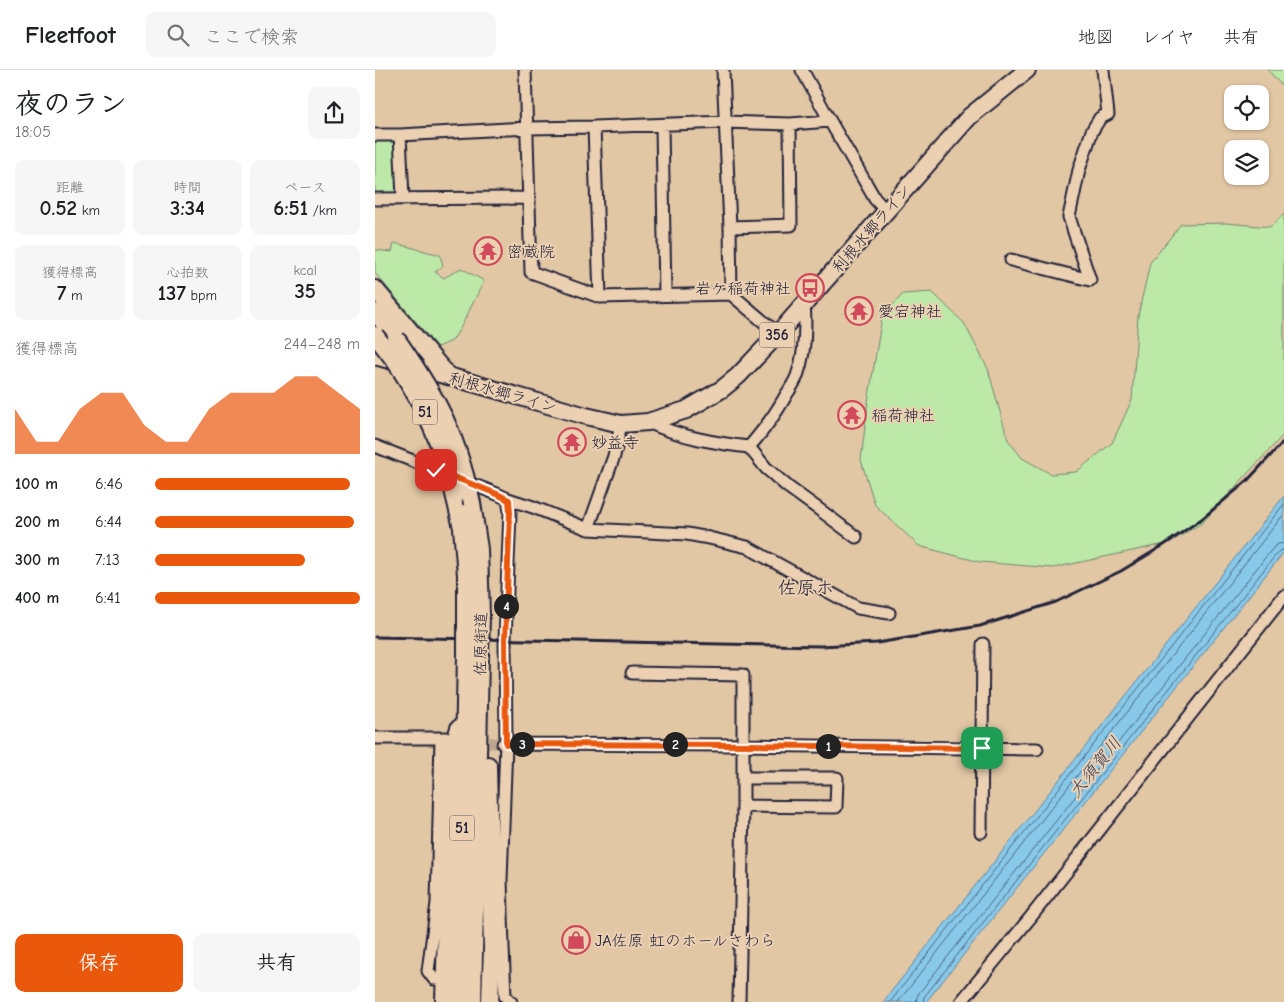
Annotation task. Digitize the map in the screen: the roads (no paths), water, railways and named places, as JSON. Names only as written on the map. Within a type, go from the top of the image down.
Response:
[{"type":"highway","name":"利根水郷ライン","points":[[375,356],[586,416],[621,424],[648,422],[686,410],[722,389],[738,376],[969,117],[1027,70]]},
{"type":"highway","points":[[375,289],[448,376]]},
{"type":"highway","name":"佐原街道","points":[[375,312],[396,338],[423,378],[442,412],[466,474],[479,549],[474,615],[459,1002]]},
{"type":"highway","name":"佐原街道","points":[[375,335],[414,391],[440,444],[449,472],[462,528],[465,574],[474,615]]},
{"type":"highway","points":[[471,711],[488,754],[497,947],[490,1002]]},
{"type":"highway","points":[[444,1002],[451,754],[471,711]]},
{"type":"highway","name":"佐原街道","points":[[471,711],[473,1002]]},
{"type":"street","points":[[525,70],[531,272],[600,297],[731,294],[777,334]]},
{"type":"street","points":[[723,70],[731,294]]},
{"type":"street","points":[[802,70],[875,199],[886,211]]},
{"type":"street","points":[[1011,260],[1090,280],[1069,217],[1079,170],[1092,131],[1100,118],[1108,114],[1103,70]]},
{"type":"street","points":[[375,135],[527,128],[725,122],[790,124],[830,121]]},
{"type":"street","points":[[662,124],[665,295]]},
{"type":"street","points":[[730,227],[791,225],[790,124]]},
{"type":"street","points":[[594,127],[600,297]]},
{"type":"street","points":[[400,135],[403,198]]},
{"type":"street","points":[[375,199],[529,198]]},
{"type":"street","points":[[749,447],[779,408],[797,374],[802,354],[806,322],[804,304]]},
{"type":"street","points":[[648,422],[667,431],[714,442],[749,447],[766,468],[788,487],[856,537]]},
{"type":"street","points":[[588,529],[614,456],[621,424]]},
{"type":"street","points":[[375,446],[509,500],[533,507],[588,529],[687,534],[747,547],[858,608],[889,613]]},
{"type":"street","points":[[509,500],[505,640],[505,744],[497,947],[505,996],[511,1002]]},
{"type":"street","points":[[961,1002],[1030,918],[1284,596]]},
{"type":"street","points":[[981,832],[983,644]]},
{"type":"street","points":[[632,673],[743,675],[743,806],[739,1002]]},
{"type":"street","points":[[375,738],[443,738],[437,904],[428,971],[434,979],[444,979]]},
{"type":"street","points":[[505,744],[743,745],[1037,750]]},
{"type":"street","points":[[743,778],[837,778],[836,807],[743,806]]},
{"type":"water","name":"大須賀川","points":[[1284,496],[1284,552],[926,1002],[883,1002]]},
{"type":"tunnel","points":[[472,741],[503,744]]},
{"type":"railway","points":[[375,637],[821,646],[877,643],[980,626],[1056,602],[1121,571],[1164,545],[1203,518],[1247,481],[1284,441]]},
{"type":"place","name":"密蔵院","points":[[488,251]]},
{"type":"place","name":"岩ケ稲荷神社","points":[[810,288]]},
{"type":"place","name":"愛宕神社","points":[[859,311]]},
{"type":"place","name":"稲荷神社","points":[[852,415]]},
{"type":"place","name":"妙益寺","points":[[572,442]]},
{"type":"place","name":"JA佐原 虹のホールさわら","points":[[576,940]]},
{"type":"district","name":"佐原ホ","points":[[806,587]]}]
